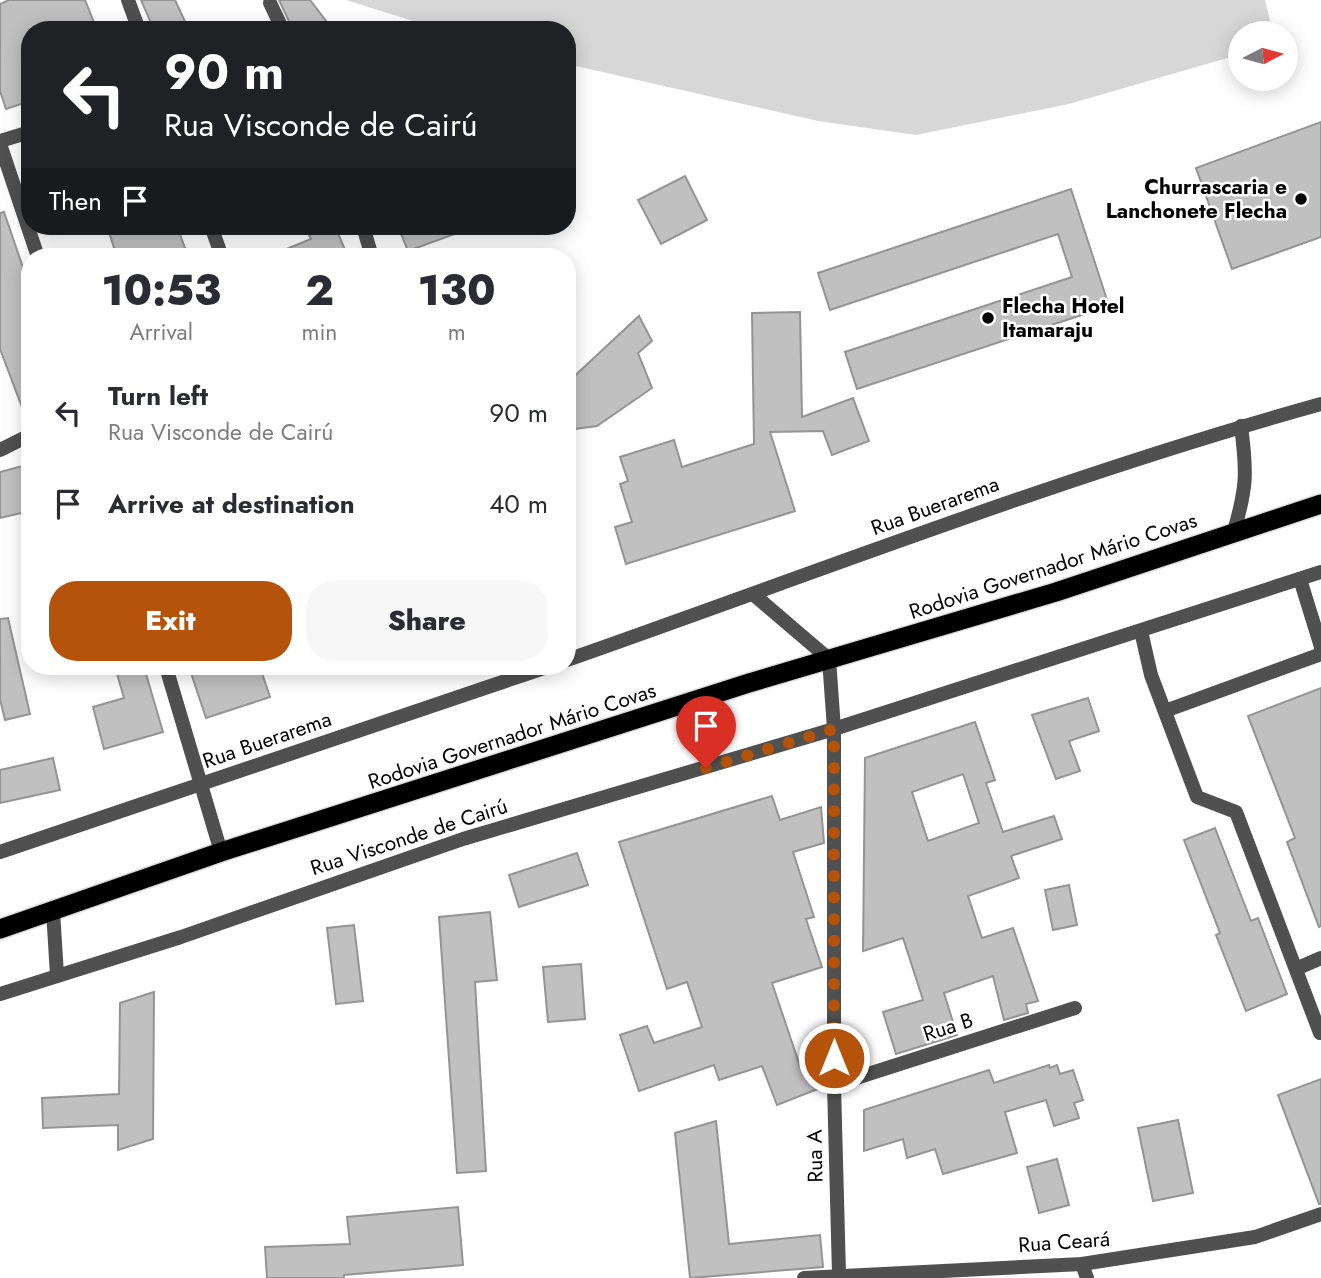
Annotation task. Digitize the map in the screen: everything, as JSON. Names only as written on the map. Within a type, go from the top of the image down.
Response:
[{"type":"highway","name":"Rodovia Governador Mário Covas","points":[[0,929],[221,852],[829,659],[1056,592],[1321,504]]},
{"type":"street","points":[[128,0],[136,21]]},
{"type":"street","points":[[270,3],[279,21]]},
{"type":"street","points":[[21,135],[0,143],[21,184]]},
{"type":"street","name":"Rua Buerarema","points":[[576,657],[754,595],[960,517],[1241,426],[1321,404]]},
{"type":"street","points":[[1234,531],[1245,494],[1247,468],[1241,426]]},
{"type":"street","points":[[0,450],[21,440]]},
{"type":"street","name":"Rua Visconde de Cairú","points":[[0,994],[181,937],[463,839],[834,729],[1321,572]]},
{"type":"street","points":[[1300,579],[1321,647]]},
{"type":"street","points":[[754,595],[829,659]]},
{"type":"street","points":[[1141,631],[1151,675],[1196,797],[1236,812],[1298,968],[1320,1033]]},
{"type":"street","points":[[1165,711],[1321,654]]},
{"type":"street","name":"Rua A","points":[[829,659],[834,729],[834,1086],[839,1274]]},
{"type":"street","points":[[168,675],[221,852]]},
{"type":"street","name":"Rua Buerarema","points":[[0,852],[524,675]]},
{"type":"street","points":[[53,911],[57,975]]},
{"type":"street","points":[[1298,968],[1321,958]]},
{"type":"street","name":"Rua B","points":[[834,1086],[1075,1008]]},
{"type":"street","name":"Rua Ceará","points":[[804,1278],[839,1274],[1085,1271],[1255,1237],[1321,1214]]},
{"type":"shaded area","points":[[346,0],[1265,0],[1270,21],[1228,21],[1228,58],[1069,104],[916,135],[818,121],[576,66],[576,21],[413,21]]},
{"type":"building","points":[[9,0],[85,0],[93,21],[21,21],[21,104],[6,109],[0,91],[0,4]]},
{"type":"building","points":[[141,0],[175,0],[185,21],[150,21]]},
{"type":"building","points":[[279,0],[310,0],[326,21],[289,21]]},
{"type":"building","points":[[1321,122],[1321,237],[1232,269],[1196,168]]},
{"type":"building","points":[[685,176],[707,220],[661,244],[638,200]]},
{"type":"building","points":[[1071,189],[1109,306],[857,389],[845,352],[1072,277],[1058,234],[830,310],[818,273]]},
{"type":"building","points":[[4,212],[21,262],[21,404],[0,349],[0,213]]},
{"type":"building","points":[[110,235],[180,235],[185,248],[114,248]]},
{"type":"building","points":[[309,235],[339,235],[344,248],[289,248],[311,239]]},
{"type":"building","points":[[402,235],[452,235],[416,248],[407,248]]},
{"type":"building","points":[[800,312],[802,417],[853,398],[869,441],[832,455],[823,431],[770,432],[795,511],[626,564],[615,527],[632,522],[620,484],[628,481],[620,457],[674,440],[682,467],[754,444],[752,313]]},
{"type":"building","points":[[639,316],[652,341],[638,353],[652,388],[597,426],[576,429],[576,375]]},
{"type":"building","points":[[21,466],[21,513],[0,518],[0,472]]},
{"type":"building","points":[[8,618],[30,714],[5,720],[0,699],[0,619]]},
{"type":"building","points":[[117,675],[146,675],[163,732],[104,749],[93,707],[124,698]]},
{"type":"building","points":[[192,675],[263,675],[270,697],[206,718]]},
{"type":"building","points":[[1321,688],[1319,927],[1287,842],[1295,838],[1248,716]]},
{"type":"building","points":[[1088,698],[1099,731],[1069,741],[1080,771],[1056,779],[1032,715]]},
{"type":"building","points":[[975,722],[995,780],[986,783],[1003,832],[1054,816],[1062,839],[1011,856],[1019,878],[968,896],[982,938],[1013,928],[1038,1001],[1026,1004],[1028,1013],[1004,1020],[993,976],[944,993],[957,1035],[896,1054],[883,1012],[923,1000],[903,938],[863,951],[865,758]],"holes":[[[963,774],[979,823],[928,841],[912,792]]]},
{"type":"building","points":[[53,758],[60,790],[0,803],[0,770]]},
{"type":"building","points":[[772,796],[780,820],[821,807],[824,843],[793,852],[814,917],[806,919],[822,967],[772,983],[800,1066],[808,1063],[818,1089],[777,1105],[762,1066],[719,1080],[714,1065],[639,1091],[620,1035],[647,1026],[654,1043],[702,1027],[687,982],[667,989],[619,842]]},
{"type":"building","points":[[1215,828],[1251,921],[1258,918],[1287,994],[1246,1011],[1216,935],[1220,933],[1184,840]]},
{"type":"building","points":[[577,853],[588,885],[519,907],[509,875]]},
{"type":"building","points":[[1069,885],[1077,925],[1053,930],[1045,890]]},
{"type":"building","points":[[490,912],[497,980],[475,982],[486,1171],[457,1173],[439,917]]},
{"type":"building","points":[[354,925],[363,1001],[336,1004],[327,928]]},
{"type":"building","points":[[581,964],[585,1019],[548,1022],[543,967]]},
{"type":"building","points":[[154,992],[153,1139],[118,1150],[118,1125],[43,1128],[42,1098],[119,1094],[120,1003]]},
{"type":"building","points":[[1049,1065],[1050,1068],[1057,1065],[1060,1074],[1073,1070],[1083,1100],[1074,1103],[1079,1118],[1054,1126],[1046,1100],[1005,1112],[1017,1153],[943,1174],[935,1149],[907,1158],[903,1139],[864,1151],[864,1110],[989,1070],[994,1083]]},
{"type":"building","points":[[1321,1079],[1321,1204],[1319,1204],[1278,1095]]},
{"type":"building","points":[[1178,1120],[1193,1193],[1153,1201],[1138,1128]]},
{"type":"building","points":[[716,1121],[729,1244],[820,1235],[823,1267],[690,1278],[675,1133]]},
{"type":"building","points":[[1057,1159],[1069,1205],[1039,1213],[1027,1167]]},
{"type":"building","points":[[458,1207],[463,1265],[344,1275],[344,1278],[267,1278],[265,1247],[350,1244],[347,1217]]},
{"type":"place","name":"Churrascaria e Lanchonete Flecha","points":[[1301,199]]},
{"type":"place","name":"Flecha Hotel Itamaraju","points":[[988,318]]},
{"type":"route","points":[[706,768],[834,729],[834,1058]]}]
